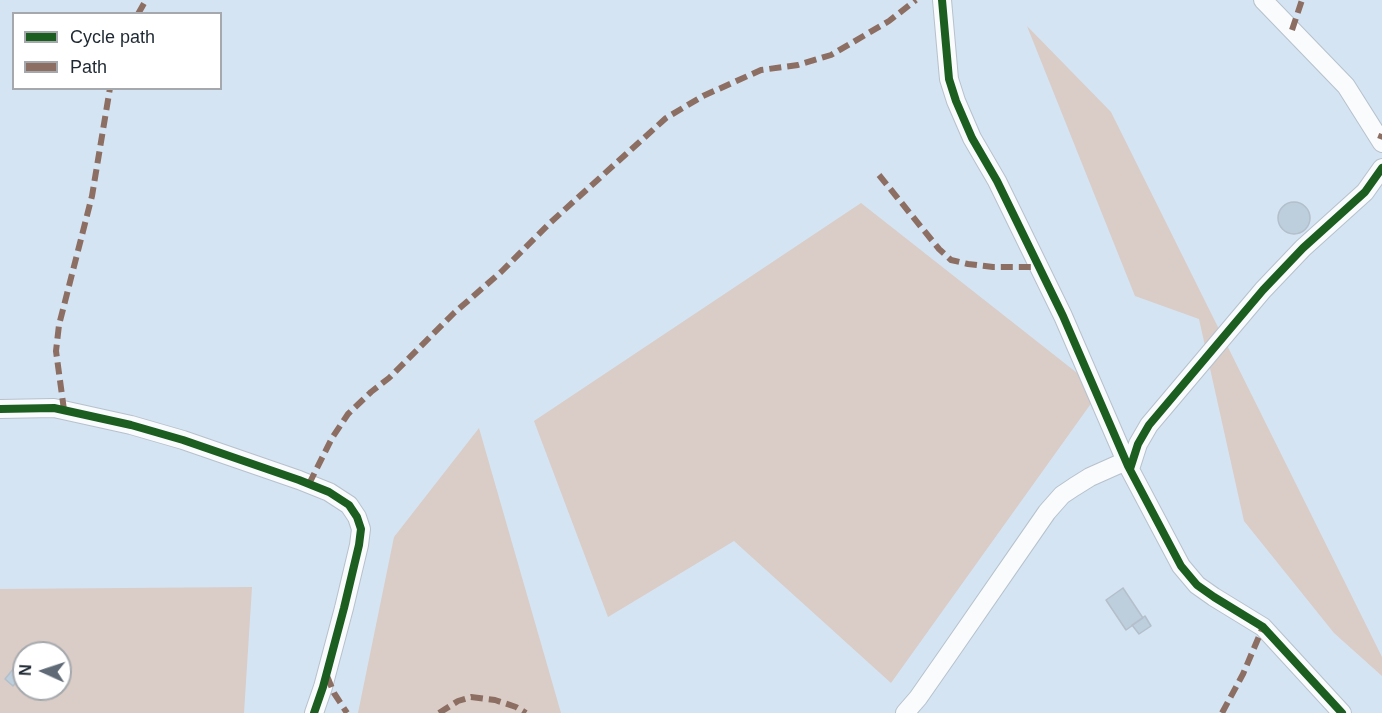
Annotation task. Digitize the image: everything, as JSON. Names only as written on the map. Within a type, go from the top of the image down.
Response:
[{"type":"street","points":[[942,0],[949,79],[956,101],[972,138],[997,181],[1063,316],[1128,465],[1182,566],[1197,585],[1263,627],[1342,713]]},
{"type":"street","points":[[1263,0],[1346,86],[1382,143]]},
{"type":"street","points":[[905,713],[918,698],[1054,503],[1082,482],[1128,465],[1149,425],[1263,290],[1303,248],[1365,192],[1382,168]]},
{"type":"street","points":[[0,409],[54,408],[131,425],[183,440],[299,480],[329,492],[349,506],[357,517],[361,529],[359,544],[323,687],[314,713]]},
{"type":"shaded area","points":[[1027,26],[1111,112],[1382,657],[1382,676],[1334,633],[1244,521],[1199,319],[1135,296]]},
{"type":"shaded area","points":[[861,203],[1100,391],[891,683],[734,541],[608,617],[534,421]]},
{"type":"shaded area","points":[[479,428],[561,713],[358,713],[394,537]]},
{"type":"shaded area","points":[[252,587],[244,713],[0,713],[0,589]]},
{"type":"building","points":[[1294,202],[1305,207],[1310,218],[1305,229],[1294,234],[1283,229],[1278,218],[1283,207]]},
{"type":"building","points":[[1123,588],[1143,618],[1126,630],[1106,600]]},
{"type":"building","points":[[1145,616],[1151,626],[1139,634],[1132,625]]},
{"type":"building","points":[[12,670],[12,685],[5,679]]},
{"type":"marked path","points":[[139,12],[146,0]]},
{"type":"marked path","points":[[309,484],[332,438],[348,414],[389,378],[551,222],[666,118],[703,96],[761,70],[798,65],[831,55],[889,21],[916,0]]},
{"type":"marked path","points":[[1292,30],[1302,0]]},
{"type":"marked path","points":[[64,410],[56,351],[59,325],[92,196],[110,90]]},
{"type":"marked path","points":[[1380,139],[1382,134]]},
{"type":"marked path","points":[[879,175],[939,249],[951,260],[993,267],[1039,267]]},
{"type":"marked path","points":[[1222,713],[1243,674],[1263,627]]},
{"type":"marked path","points":[[327,676],[334,693],[347,713]]},
{"type":"marked path","points":[[439,713],[458,701],[471,697],[495,700],[526,713]]},
{"type":"cycle path","points":[[942,0],[949,79],[956,101],[972,138],[997,181],[1063,316],[1128,466],[1181,566],[1197,585],[1263,627],[1342,713]]},
{"type":"cycle path","points":[[1130,469],[1138,444],[1149,425],[1263,290],[1303,248],[1365,192],[1382,168]]},
{"type":"cycle path","points":[[0,409],[54,408],[131,425],[183,440],[299,480],[329,492],[349,505],[361,529],[359,545],[323,687],[314,713]]}]
